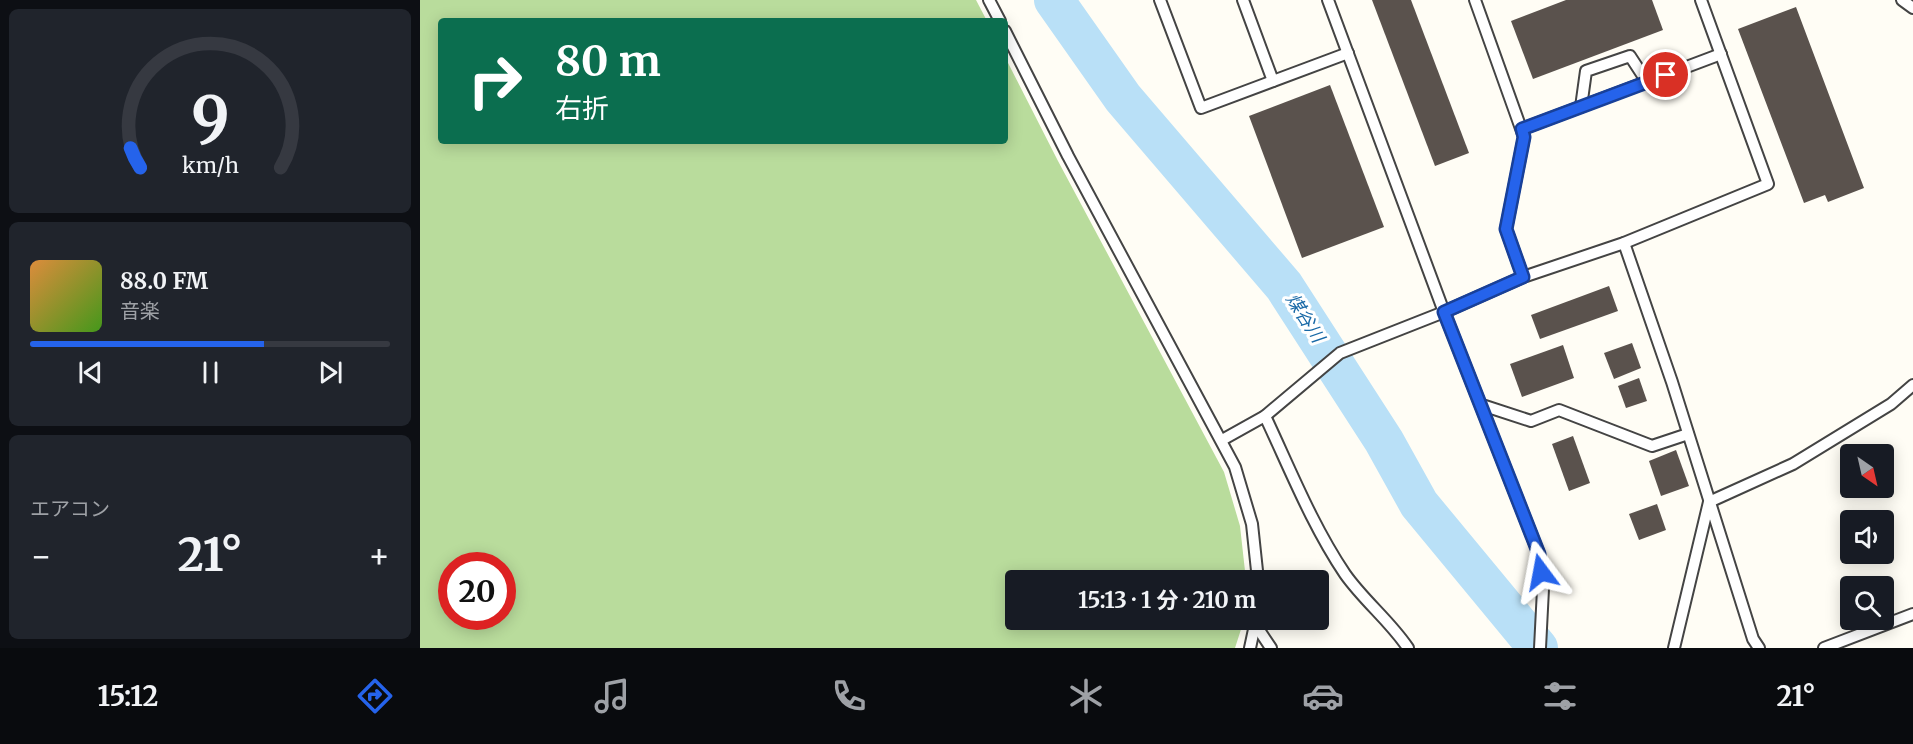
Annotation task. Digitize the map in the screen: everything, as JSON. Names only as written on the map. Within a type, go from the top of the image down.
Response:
[{"type":"lane","points":[[989,0],[998,18]]},
{"type":"lane","points":[[1160,0],[1201,108],[1348,53]]},
{"type":"lane","points":[[1243,0],[1273,81]]},
{"type":"lane","points":[[1328,0],[1444,312],[1539,554],[1543,589],[1540,648]]},
{"type":"lane","points":[[1475,0],[1524,137],[1506,229],[1523,277]]},
{"type":"lane","points":[[1222,440],[1280,405],[1340,353],[1444,312],[1523,277],[1624,243],[1768,184],[1701,0]]},
{"type":"lane","points":[[1902,0],[1913,8]]},
{"type":"lane","points":[[1008,37],[1068,156],[1222,440],[1245,495],[1252,524],[1257,570]]},
{"type":"lane","points":[[1522,129],[1721,54]]},
{"type":"lane","points":[[1581,106],[1586,71],[1630,56],[1647,82]]},
{"type":"lane","points":[[1624,243],[1753,639],[1759,648]]},
{"type":"lane","points":[[1709,502],[1793,464],[1891,404],[1913,385]]},
{"type":"lane","points":[[1482,405],[1531,421],[1559,410],[1652,446],[1688,434]]},
{"type":"lane","points":[[1265,416],[1329,549],[1365,600],[1408,648]]},
{"type":"lane","points":[[1674,648],[1709,502]]},
{"type":"lane","points":[[1824,648],[1913,614]]},
{"type":"lane","points":[[1250,648],[1254,630]]},
{"type":"lane","points":[[1261,630],[1271,648]]},
{"type":"green space","points":[[420,0],[976,0],[985,18],[438,18],[438,144],[1008,144],[1008,63],[1224,472],[1240,526],[1245,570],[1005,570],[1005,630],[1241,630],[1235,648],[420,648]]},
{"type":"building","points":[[1372,0],[1411,0],[1469,153],[1435,166]]},
{"type":"building","points":[[1566,0],[1652,0],[1663,30],[1533,79],[1511,21]]},
{"type":"building","points":[[1796,7],[1864,188],[1828,202],[1825,195],[1804,203],[1738,29]]},
{"type":"building","points":[[1330,85],[1384,227],[1302,258],[1249,116]]},
{"type":"building","points":[[1609,286],[1618,311],[1540,339],[1531,315]]},
{"type":"building","points":[[1632,343],[1641,368],[1614,379],[1604,353]]},
{"type":"building","points":[[1563,345],[1574,378],[1522,397],[1510,364]]},
{"type":"building","points":[[1639,378],[1647,401],[1626,408],[1618,386]]},
{"type":"building","points":[[1573,436],[1590,483],[1569,491],[1552,444]]},
{"type":"building","points":[[1676,450],[1689,486],[1661,496],[1649,461]]},
{"type":"building","points":[[1657,504],[1666,530],[1639,540],[1629,514]]},
{"type":"waterway","name":"煤谷川","points":[[1054,0],[1123,98],[1284,286],[1384,441],[1419,504],[1538,648]]},
{"type":"route","points":[[1541,572],[1539,554],[1444,312],[1523,277],[1506,229],[1524,137],[1522,129],[1666,75]]}]
